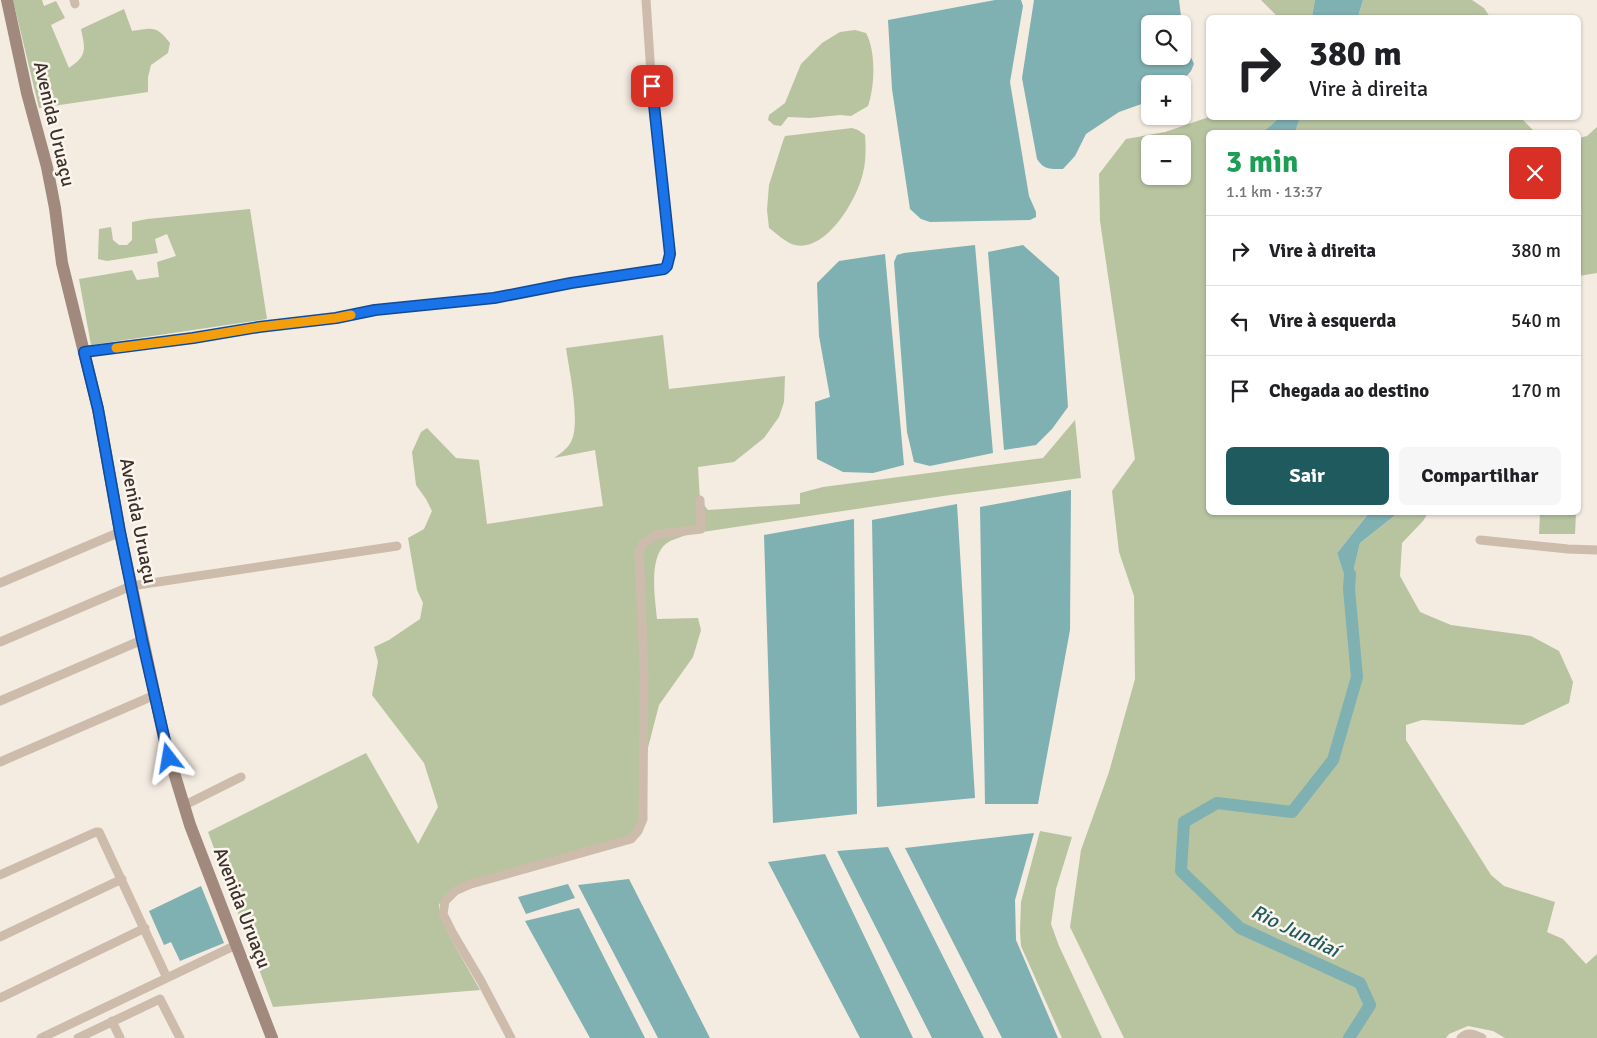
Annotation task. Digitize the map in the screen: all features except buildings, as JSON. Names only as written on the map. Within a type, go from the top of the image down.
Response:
[{"type":"street","name":"Avenida Uruaçu","points":[[7,0],[55,208],[62,263],[98,409],[120,532],[165,743],[183,806],[272,1038]]},
{"type":"street","points":[[84,352],[336,318],[375,310],[494,298],[571,283],[664,269],[667,266],[670,254],[654,104],[646,0]]},
{"type":"street","points":[[511,1038],[443,914],[444,900],[455,890],[471,884],[631,839],[638,831],[643,819],[644,772],[644,673],[639,551],[643,543],[659,534],[701,529],[700,500]]},
{"type":"street","points":[[0,583],[120,532]]},
{"type":"street","points":[[1480,540],[1597,550]]},
{"type":"street","points":[[0,642],[131,586],[397,546]]},
{"type":"street","points":[[0,701],[142,640]]},
{"type":"street","points":[[0,762],[155,695]]},
{"type":"street","points":[[183,806],[241,777]]},
{"type":"street","points":[[0,876],[99,832],[168,978]]},
{"type":"street","points":[[0,937],[122,880]]},
{"type":"street","points":[[0,998],[145,928]]},
{"type":"street","points":[[41,1038],[236,945]]},
{"type":"street","points":[[78,1038],[160,999],[180,1038]]},
{"type":"street","points":[[112,1022],[120,1038]]},
{"type":"street","points":[[1460,1038],[1464,1034],[1474,1034],[1482,1038]]},
{"type":"green space","points":[[13,0],[42,0],[44,6],[56,1],[65,18],[51,25],[69,68],[79,59],[84,51],[81,29],[124,9],[132,31],[154,29],[161,33],[170,43],[168,53],[151,65],[148,77],[148,92],[39,108]]},
{"type":"green space","points":[[1261,0],[1315,0],[1312,15],[1276,15]]},
{"type":"green space","points":[[1363,0],[1472,0],[1484,8],[1489,15],[1359,15]]},
{"type":"green space","points":[[855,30],[866,33],[872,49],[873,79],[868,106],[851,116],[788,117],[781,126],[774,125],[768,120],[769,115],[785,103],[801,64],[822,43],[840,32]]},
{"type":"green space","points":[[1206,118],[1206,120],[1277,120],[1265,130],[1206,130],[1206,515],[1367,515],[1337,553],[1349,588],[1360,543],[1395,515],[1427,515],[1402,543],[1400,576],[1420,612],[1451,625],[1531,636],[1559,651],[1573,682],[1569,703],[1523,725],[1422,720],[1406,725],[1406,740],[1491,875],[1504,886],[1555,902],[1547,932],[1563,939],[1586,964],[1597,954],[1597,1038],[1505,1038],[1493,1031],[1468,1026],[1449,1034],[1446,1038],[1124,1038],[1070,927],[1081,850],[1109,772],[1135,679],[1134,596],[1119,552],[1112,491],[1135,459],[1100,221],[1099,174],[1126,139],[1141,136],[1141,185],[1191,185],[1191,135],[1148,135],[1191,125],[1191,123]]},
{"type":"green space","points":[[1299,120],[1523,120],[1533,130],[1296,130]]},
{"type":"green space","points":[[1597,127],[1597,273],[1581,276],[1581,138],[1587,136]]},
{"type":"green space","points":[[852,128],[865,135],[865,154],[860,184],[847,209],[829,232],[807,245],[795,245],[781,238],[769,228],[767,210],[769,185],[785,136]]},
{"type":"green space","points":[[250,209],[267,319],[91,345],[79,279],[132,270],[137,280],[159,277],[157,262],[176,256],[167,234],[155,239],[158,253],[107,261],[98,259],[99,229],[111,227],[113,240],[119,245],[127,245],[132,240],[132,222]]},
{"type":"green space","points":[[663,335],[669,389],[785,376],[784,402],[779,417],[764,438],[734,462],[698,467],[700,500],[708,510],[800,504],[800,493],[823,487],[1043,458],[1075,420],[1081,478],[950,495],[689,534],[667,543],[657,557],[655,567],[654,589],[657,619],[698,618],[701,630],[693,657],[659,705],[644,763],[643,819],[631,839],[471,884],[439,904],[439,914],[480,990],[273,1007],[208,832],[366,753],[418,844],[438,807],[424,763],[372,695],[378,662],[374,647],[389,640],[420,619],[423,603],[417,590],[408,538],[424,529],[432,511],[416,485],[412,452],[421,432],[427,428],[456,458],[479,460],[487,524],[603,506],[595,450],[554,458],[568,447],[574,434],[575,410],[566,348]]},
{"type":"green space","points":[[1540,515],[1576,515],[1575,534],[1539,534]]},
{"type":"green space","points":[[1040,831],[1072,837],[1056,889],[1051,924],[1059,946],[1102,1038],[1062,1038],[1021,946],[1021,902]]},
{"type":"water","points":[[995,0],[1021,0],[1023,6],[1010,82],[1029,196],[1036,212],[1036,217],[1030,220],[930,222],[921,219],[910,209],[892,89],[888,20]]},
{"type":"water","points":[[1034,0],[1179,0],[1181,15],[1141,15],[1141,65],[1191,65],[1191,57],[1194,64],[1191,71],[1188,75],[1141,75],[1141,104],[1119,112],[1086,134],[1075,156],[1063,169],[1045,167],[1037,159],[1022,78]]},
{"type":"water","points":[[1315,0],[1363,0],[1359,15],[1312,15]]},
{"type":"water","points":[[1277,120],[1299,120],[1296,130],[1265,130]]},
{"type":"water","points":[[975,245],[993,453],[930,466],[914,462],[907,432],[894,262],[897,255],[904,253]]},
{"type":"water","points":[[1023,245],[1059,277],[1068,407],[1052,429],[1036,445],[1004,450],[988,252]]},
{"type":"water","points":[[885,254],[904,465],[873,473],[843,472],[817,459],[815,402],[830,397],[819,336],[817,283],[839,261]]},
{"type":"water","points":[[1071,490],[1070,630],[1038,804],[985,804],[980,507]]},
{"type":"water","points":[[957,504],[975,798],[877,807],[872,520]]},
{"type":"water","points":[[1367,515],[1395,515],[1360,543],[1349,589],[1337,553]]},
{"type":"water","points":[[854,519],[857,814],[773,823],[764,535]]},
{"type":"water","points":[[1034,833],[1015,900],[1016,940],[1058,1038],[1002,1038],[905,848]]},
{"type":"water","points":[[888,847],[984,1038],[932,1038],[837,851]]},
{"type":"water","points":[[825,854],[913,1038],[860,1038],[768,862]]},
{"type":"water","points":[[629,879],[710,1038],[658,1038],[578,885]]},
{"type":"water","points":[[568,884],[575,898],[526,914],[518,897]]},
{"type":"water","points":[[201,886],[224,943],[180,961],[171,942],[164,945],[149,911]]},
{"type":"water","points":[[579,908],[645,1038],[590,1038],[525,921]]},
{"type":"waterway","name":"Rio Jundiaí","points":[[1349,1038],[1370,1005],[1360,983],[1240,928],[1181,871],[1184,822],[1217,803],[1292,812],[1333,760],[1357,677],[1349,589],[1350,574]]},
{"type":"slow traffic","points":[[116,348],[351,315]]},
{"type":"route","points":[[169,758],[142,640],[98,409],[84,352],[336,318],[375,310],[494,298],[571,283],[664,269],[667,266],[670,254],[652,86]]}]
